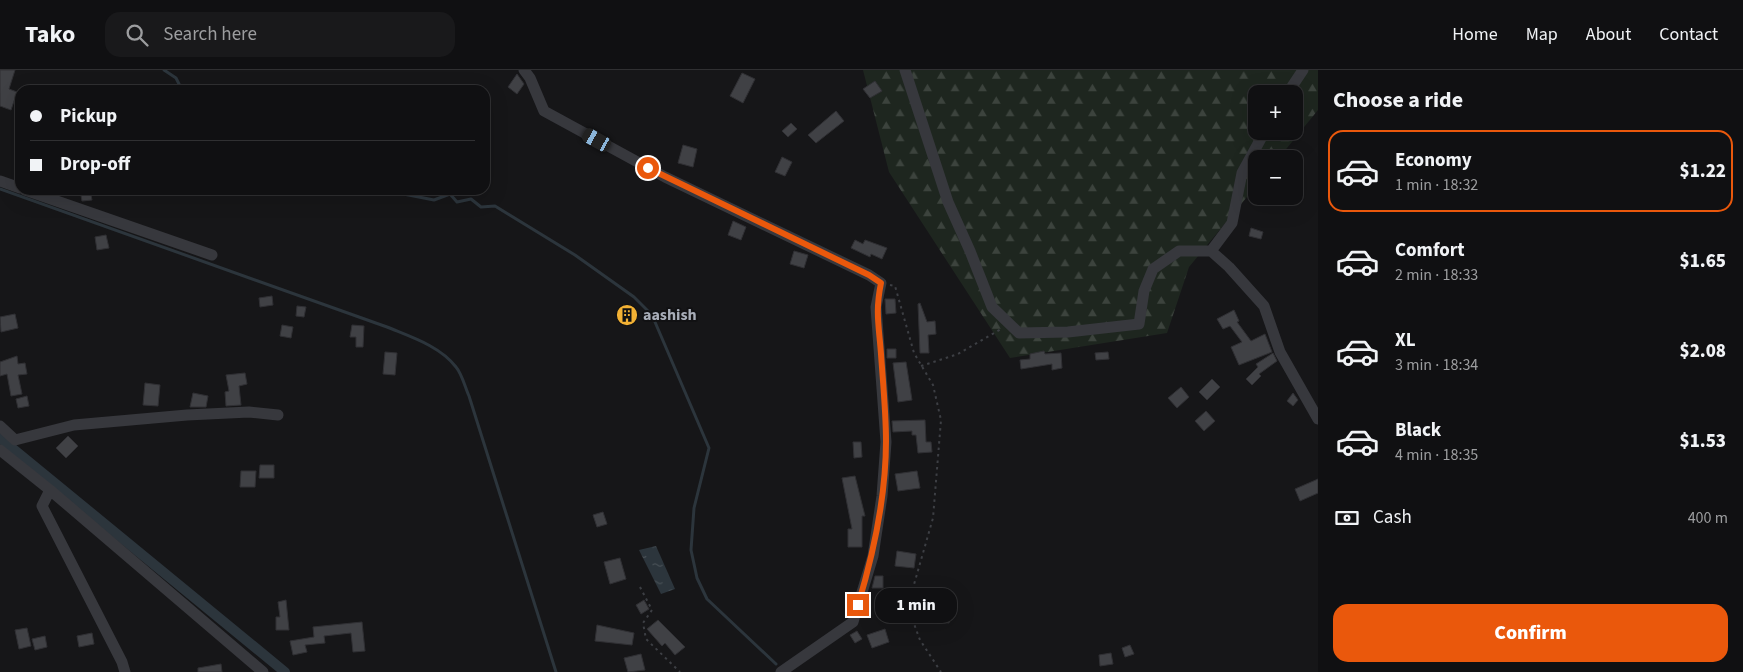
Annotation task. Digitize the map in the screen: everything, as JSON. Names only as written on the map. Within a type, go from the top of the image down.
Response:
[{"type":"street","points":[[524,70],[530,78],[544,111],[665,177],[869,275],[881,283],[876,307],[886,442],[882,496],[873,556],[853,622],[781,672]]},
{"type":"street","points":[[906,70],[948,202],[970,251],[992,308],[1019,334],[1068,332],[1139,324],[1144,291],[1153,269],[1179,251],[1211,252],[1229,267],[1264,306],[1280,352],[1318,419]]},
{"type":"street","points":[[1293,85],[1303,70]]},
{"type":"street","points":[[1211,252],[1232,223],[1242,173],[1260,140]]},
{"type":"street","points":[[0,181],[15,186]]},
{"type":"street","points":[[39,195],[212,255]]},
{"type":"street","points":[[0,426],[15,440],[74,425],[196,414],[249,412],[278,415]]},
{"type":"street","points":[[0,450],[50,490],[263,672]]},
{"type":"street","points":[[50,490],[42,506],[122,662],[124,672]]},
{"type":"path","points":[[881,283],[895,286],[914,352],[933,385],[941,420],[933,518],[911,595],[910,613],[920,640],[941,672]]},
{"type":"path","points":[[921,366],[958,354],[1009,324]]},
{"type":"path","points":[[640,587],[652,610],[643,622],[646,639],[680,672]]},
{"type":"green space","points":[[863,70],[1318,70],[1318,110],[1303,128],[1303,85],[1248,85],[1248,140],[1294,140],[1285,150],[1248,150],[1248,196],[1189,267],[1167,333],[1010,358],[889,172]]},
{"type":"water","points":[[656,546],[675,589],[661,594],[639,550]]},
{"type":"building","points":[[0,70],[15,70],[9,89],[15,91],[11,110],[0,106]]},
{"type":"building","points":[[742,73],[755,79],[743,103],[730,96]]},
{"type":"building","points":[[517,74],[524,84],[517,94],[508,87]]},
{"type":"building","points":[[875,81],[882,91],[870,98],[863,89]]},
{"type":"building","points":[[836,111],[844,121],[816,143],[808,135]]},
{"type":"building","points":[[791,123],[797,129],[788,137],[782,131]]},
{"type":"building","points":[[683,145],[697,149],[693,167],[678,163]]},
{"type":"building","points":[[782,157],[792,162],[785,176],[775,172]]},
{"type":"building","points":[[81,195],[91,195],[92,200],[82,201]]},
{"type":"building","points":[[733,221],[746,227],[741,240],[728,235]]},
{"type":"building","points":[[1251,228],[1263,232],[1261,239],[1249,236]]},
{"type":"building","points":[[106,235],[109,248],[97,250],[95,237]]},
{"type":"building","points":[[855,240],[863,244],[865,240],[887,248],[882,259],[871,254],[870,257],[851,248]]},
{"type":"building","points":[[794,251],[808,255],[804,268],[790,264]]},
{"type":"building","points":[[272,296],[273,305],[260,307],[259,298]]},
{"type":"building","points":[[885,299],[895,299],[896,313],[886,314]]},
{"type":"building","points":[[920,303],[927,322],[935,321],[936,334],[928,335],[929,353],[920,353],[918,304]]},
{"type":"building","points":[[297,306],[306,307],[304,317],[296,316]]},
{"type":"building","points":[[1234,310],[1239,321],[1237,322],[1251,341],[1265,334],[1272,352],[1239,365],[1231,347],[1242,342],[1230,326],[1223,329],[1217,319]]},
{"type":"building","points":[[15,314],[18,328],[1,332],[0,317]]},
{"type":"building","points":[[282,325],[293,327],[291,338],[280,336]]},
{"type":"building","points":[[352,325],[364,326],[363,347],[356,347],[356,337],[350,337]]},
{"type":"building","points":[[887,349],[896,349],[896,358],[887,358]]},
{"type":"building","points":[[1044,351],[1045,354],[1061,353],[1062,368],[1052,370],[1052,364],[1021,369],[1020,360],[1030,359],[1030,354]]},
{"type":"building","points":[[385,352],[397,353],[395,375],[383,374]]},
{"type":"building","points":[[1108,352],[1109,359],[1096,360],[1095,353]]},
{"type":"building","points":[[1273,353],[1277,361],[1259,374],[1261,376],[1252,385],[1246,379],[1258,367],[1256,364]]},
{"type":"building","points":[[17,356],[18,364],[25,363],[27,374],[18,375],[22,394],[11,396],[7,374],[0,376],[0,362]]},
{"type":"building","points":[[906,362],[912,400],[898,402],[893,363]]},
{"type":"building","points":[[245,373],[247,384],[239,386],[241,405],[226,406],[225,392],[229,391],[226,375]]},
{"type":"building","points":[[1212,379],[1220,387],[1207,400],[1199,392]]},
{"type":"building","points":[[145,383],[160,385],[158,406],[143,405]]},
{"type":"building","points":[[1181,387],[1189,397],[1177,408],[1168,398]]},
{"type":"building","points":[[193,393],[208,396],[206,407],[190,407]]},
{"type":"building","points":[[1293,393],[1298,400],[1293,406],[1287,401]]},
{"type":"building","points":[[27,396],[29,406],[18,408],[16,399]]},
{"type":"building","points":[[1206,411],[1215,421],[1204,431],[1195,421]]},
{"type":"building","points":[[925,420],[926,442],[931,442],[932,452],[918,453],[916,435],[912,435],[912,431],[893,432],[892,421]]},
{"type":"building","points":[[68,436],[78,446],[66,458],[56,448]]},
{"type":"building","points":[[853,442],[861,442],[862,457],[854,458]]},
{"type":"building","points":[[260,465],[274,465],[274,478],[259,478]]},
{"type":"building","points":[[241,471],[256,471],[255,487],[240,487]]},
{"type":"building","points":[[917,471],[920,488],[898,491],[895,474]]},
{"type":"building","points":[[855,476],[865,516],[862,516],[862,547],[848,547],[848,529],[852,529],[842,478]]},
{"type":"building","points":[[1318,479],[1318,493],[1300,501],[1295,489]]},
{"type":"building","points":[[603,512],[607,524],[597,527],[593,515]]},
{"type":"building","points":[[897,551],[916,554],[914,568],[895,566]]},
{"type":"building","points":[[620,558],[626,579],[610,584],[604,562]]},
{"type":"building","points":[[875,576],[883,576],[883,588],[872,588]]},
{"type":"building","points":[[286,600],[289,630],[276,630],[276,617],[280,617],[278,602]]},
{"type":"building","points":[[644,600],[649,609],[641,614],[636,605]]},
{"type":"building","points":[[934,610],[951,614],[949,623],[933,621]]},
{"type":"building","points":[[658,620],[685,647],[675,655],[665,643],[662,646],[647,629]]},
{"type":"building","points":[[362,622],[365,651],[353,652],[351,633],[324,636],[325,643],[305,645],[307,652],[293,655],[290,641],[314,637],[313,627]]},
{"type":"building","points":[[597,625],[634,633],[632,645],[595,641]]},
{"type":"building","points":[[27,628],[31,646],[19,649],[15,630]]},
{"type":"building","points":[[885,629],[889,642],[872,648],[867,635]]},
{"type":"building","points":[[857,631],[862,639],[855,643],[850,635]]},
{"type":"building","points":[[92,633],[94,644],[79,647],[77,636]]},
{"type":"building","points":[[45,636],[47,647],[35,650],[32,639]]},
{"type":"building","points":[[1130,645],[1134,654],[1125,657],[1122,648]]},
{"type":"building","points":[[1111,653],[1113,664],[1100,666],[1099,655]]},
{"type":"building","points":[[641,654],[645,670],[628,672],[624,658]]},
{"type":"building","points":[[221,664],[222,672],[198,672],[198,668]]},
{"type":"waterway","points":[[164,70],[176,78],[180,85]]},
{"type":"waterway","points":[[0,189],[15,194]]},
{"type":"waterway","points":[[17,195],[387,327],[442,353],[460,373],[469,396],[556,672]]},
{"type":"waterway","points":[[408,195],[434,200],[447,195]]},
{"type":"waterway","points":[[451,195],[457,202],[471,199],[481,207],[495,206],[575,255],[634,297],[652,315],[709,448],[694,508],[691,550],[697,578],[707,599],[776,664]]},
{"type":"waterway","points":[[0,438],[285,672]]},
{"type":"place","name":"aashish","points":[[627,315]]},
{"type":"route","points":[[648,168],[869,275],[881,283],[876,307],[881,354],[886,442],[885,460],[873,556],[858,605]]}]
